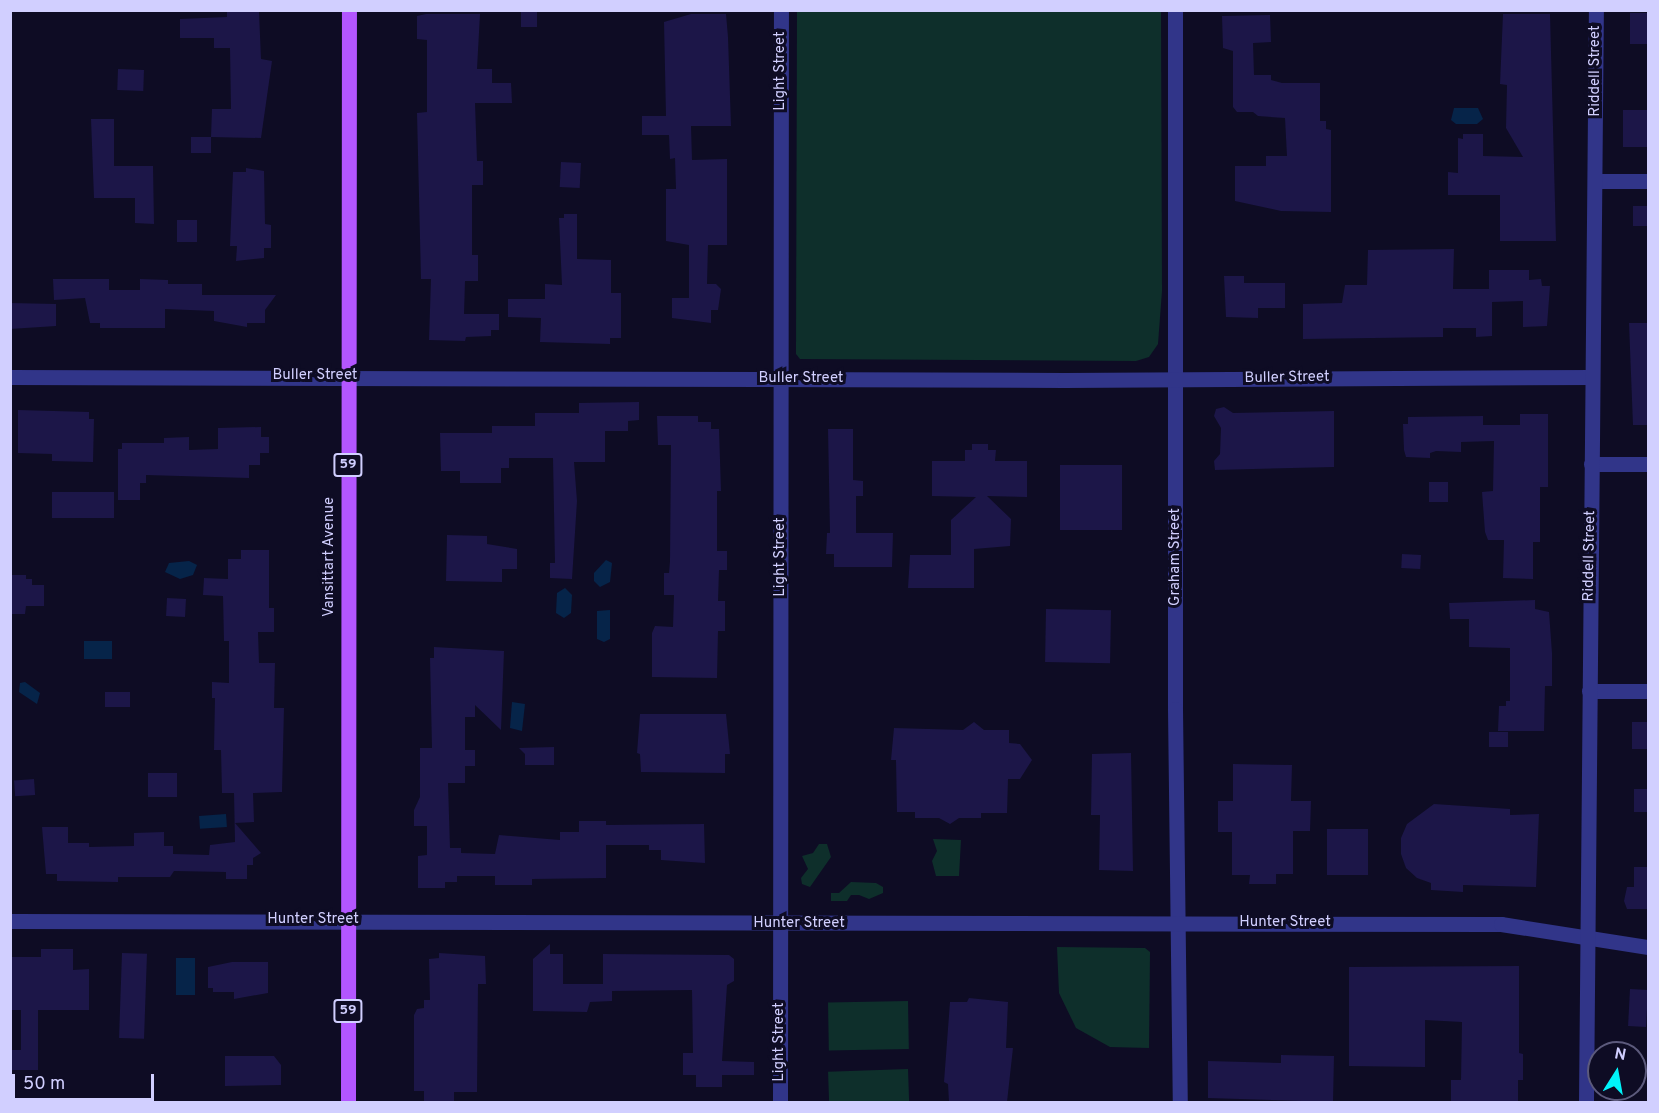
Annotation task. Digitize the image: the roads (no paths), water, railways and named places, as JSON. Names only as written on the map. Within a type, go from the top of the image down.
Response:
[{"type":"main road","name":"Vansittart Avenue","points":[[348,1102],[349,10]]},
{"type":"street","name":"Light Street","points":[[780,1102],[782,10]]},
{"type":"street","name":"Graham Street","points":[[1175,10],[1177,926],[1180,1102]]},
{"type":"street","name":"Riddell Street","points":[[1586,1102],[1596,10]]},
{"type":"street","points":[[1595,181],[1648,181]]},
{"type":"street","name":"Buller Street","points":[[10,376],[780,380],[1592,377]]},
{"type":"street","points":[[1591,464],[1648,464]]},
{"type":"street","points":[[1588,692],[1648,691]]},
{"type":"street","name":"Hunter Street","points":[[10,921],[348,920],[1177,926],[1501,924],[1648,947]]},
{"type":"water","points":[[1454,108],[1478,108],[1483,119],[1477,124],[1456,124],[1451,120]]},
{"type":"water","points":[[606,560],[612,563],[610,582],[600,587],[594,581],[594,573]]},
{"type":"water","points":[[189,561],[197,565],[193,575],[180,579],[165,572],[169,563]]},
{"type":"water","points":[[565,588],[572,595],[571,613],[564,618],[556,613],[557,593]]},
{"type":"water","points":[[610,610],[610,639],[604,642],[597,639],[597,611]]},
{"type":"water","points":[[84,641],[112,641],[112,659],[84,659]]},
{"type":"water","points":[[25,682],[40,693],[37,704],[19,692],[20,683]]},
{"type":"water","points":[[512,702],[525,704],[522,731],[510,728]]},
{"type":"water","points":[[226,814],[227,827],[200,829],[199,816]]},
{"type":"water","points":[[176,958],[195,958],[195,995],[176,995]]}]
